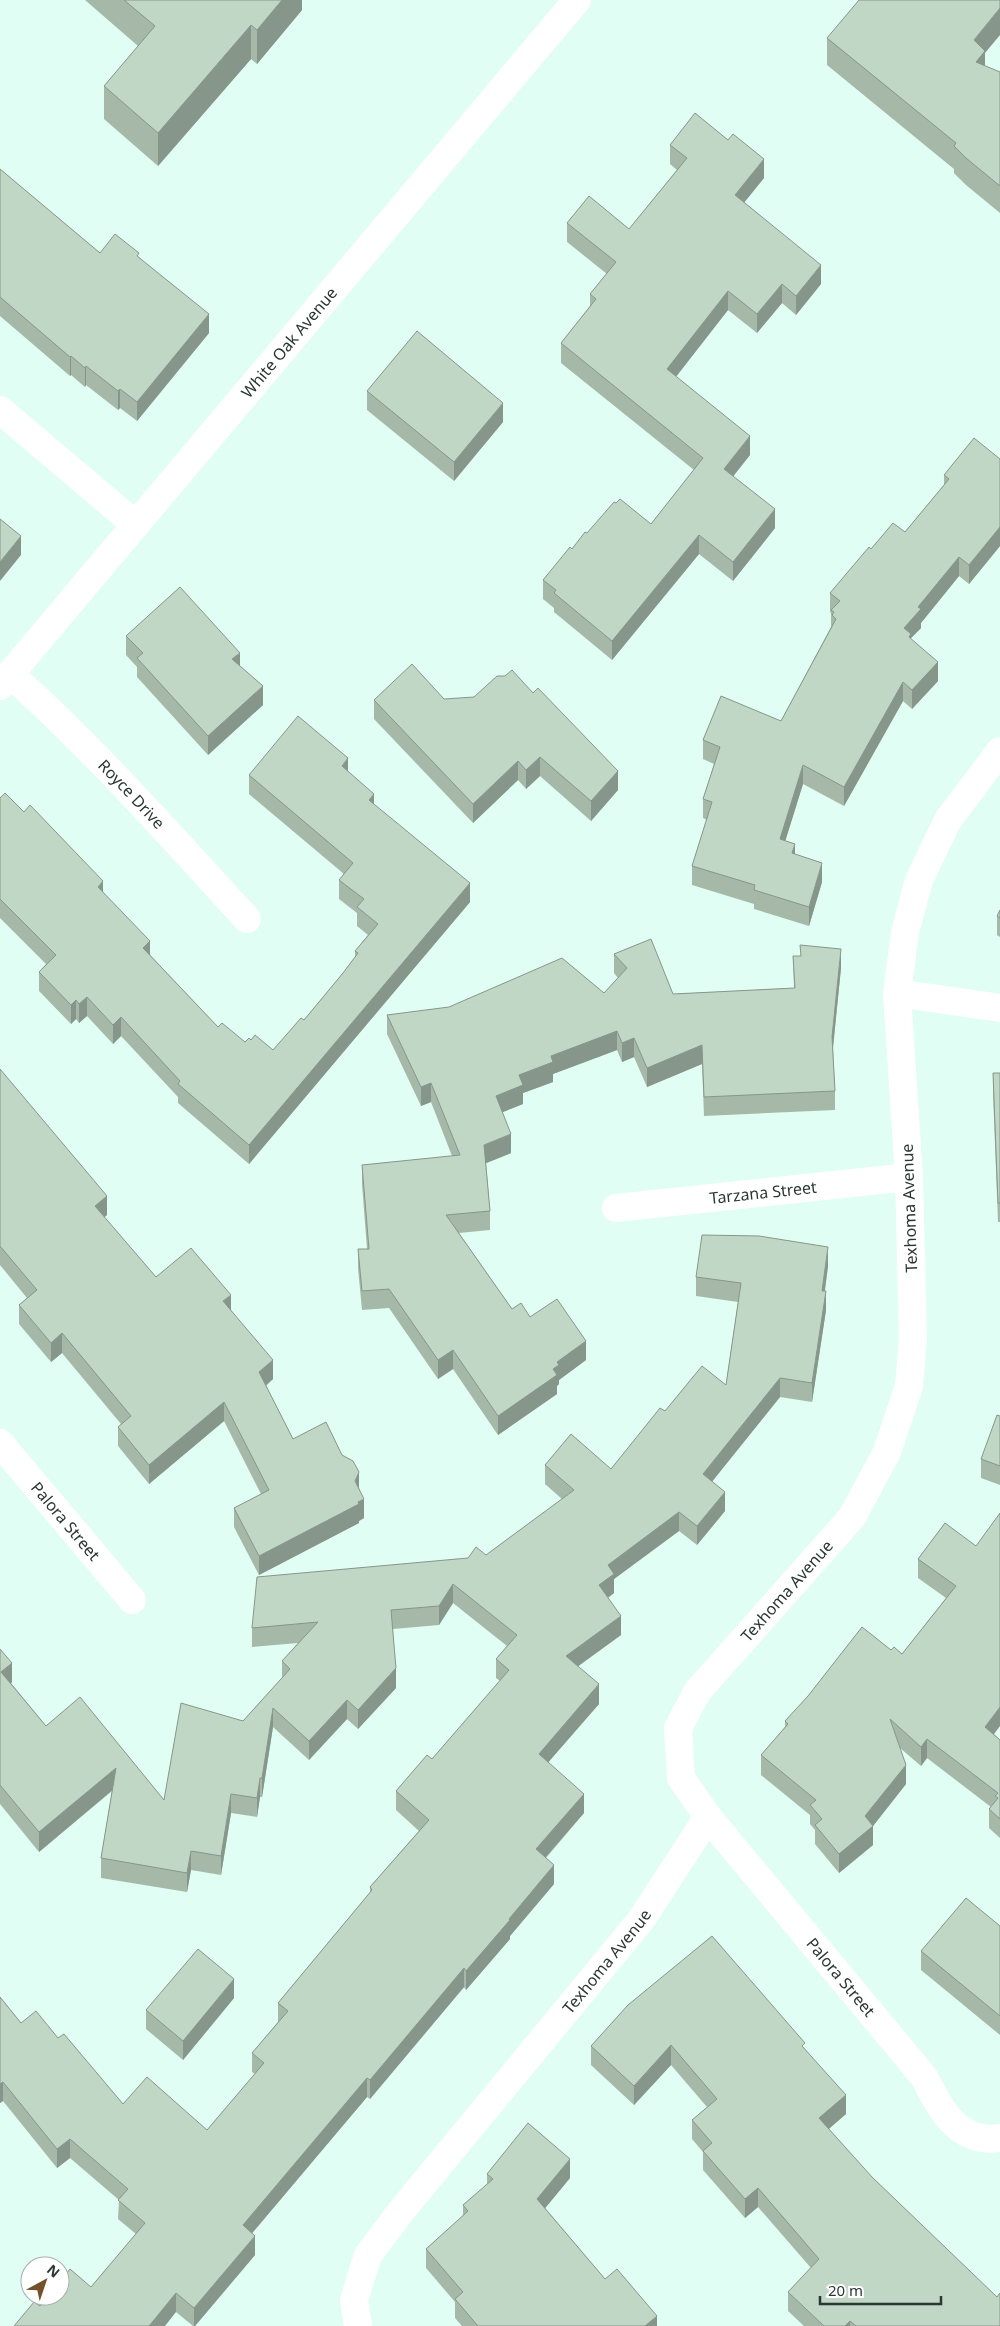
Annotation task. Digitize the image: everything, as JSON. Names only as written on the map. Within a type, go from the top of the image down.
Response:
[{"type":"street","name":"White Oak Avenue","points":[[5,680],[577,0]]},
{"type":"street","points":[[0,410],[136,525]]},
{"type":"street","name":"Royce Drive","points":[[5,680],[46,706],[102,761],[248,919]]},
{"type":"street","name":"Texhoma Avenue","points":[[358,2326],[354,2300],[368,2255],[409,2202],[641,1920],[708,1817],[681,1778],[678,1728],[697,1692],[852,1517],[887,1452],[909,1386],[914,1339],[910,1176],[898,993],[905,932],[919,880],[948,820],[1000,751]]},
{"type":"street","points":[[898,993],[1000,1008]]},
{"type":"street","name":"Tarzana Street","points":[[616,1208],[910,1176]]},
{"type":"street","name":"Palora Street","points":[[0,1443],[132,1600]]},
{"type":"street","name":"Palora Street","points":[[708,1817],[924,2077],[942,2112],[956,2126],[971,2135],[986,2140],[1000,2138]]},
{"type":"building","points":[[124,0],[282,0],[257,30],[251,25],[158,133],[104,86],[155,26]]},
{"type":"building","points":[[859,0],[1000,0],[1000,8],[974,40],[985,51],[976,62],[1000,72],[1000,186],[966,158],[954,146],[956,143],[827,38]]},
{"type":"building","points":[[695,113],[728,140],[733,134],[764,159],[735,195],[821,265],[796,296],[782,284],[757,314],[728,291],[667,369],[750,436],[724,469],[775,509],[733,562],[699,535],[612,641],[554,593],[556,590],[543,580],[570,547],[572,549],[585,532],[587,533],[614,502],[616,503],[620,499],[651,524],[703,458],[561,343],[596,299],[590,294],[616,262],[567,223],[589,196],[629,229],[687,158],[670,145]]},
{"type":"building","points":[[0,169],[100,253],[115,234],[139,253],[137,256],[209,314],[137,402],[70,357],[0,297]]},
{"type":"building","points":[[417,331],[503,403],[454,462],[367,391]]},
{"type":"building","points":[[974,438],[1000,459],[1000,527],[969,565],[959,557],[918,607],[921,609],[904,628],[911,634],[909,637],[938,662],[912,690],[903,682],[844,787],[803,765],[780,839],[795,844],[792,853],[822,863],[809,907],[754,890],[755,885],[692,866],[712,802],[703,799],[720,747],[703,740],[721,696],[781,721],[836,619],[832,615],[834,612],[831,610],[840,601],[830,593],[869,547],[871,549],[893,523],[905,532],[949,479],[944,475]]},
{"type":"building","points":[[0,519],[21,536],[0,562]]},
{"type":"building","points":[[180,587],[240,653],[232,659],[263,686],[208,736],[137,658],[143,653],[126,636]]},
{"type":"building","points":[[412,664],[444,699],[474,697],[497,676],[505,676],[512,670],[533,693],[538,688],[618,771],[591,801],[540,757],[526,770],[518,761],[473,804],[374,700]]},
{"type":"building","points":[[298,716],[348,758],[342,766],[374,794],[369,800],[470,883],[249,1145],[178,1084],[180,1081],[121,1017],[113,1025],[87,997],[79,1004],[76,1000],[71,1005],[39,972],[56,955],[0,899],[0,798],[5,793],[24,812],[30,805],[103,881],[98,887],[150,941],[143,948],[218,1027],[222,1023],[245,1042],[249,1038],[251,1040],[255,1035],[273,1050],[301,1018],[304,1020],[343,973],[358,953],[355,951],[378,924],[357,907],[364,899],[339,880],[353,863],[249,775]]},
{"type":"building","points":[[651,939],[673,994],[795,988],[793,956],[801,956],[800,945],[841,949],[832,1037],[835,1091],[704,1097],[702,1045],[647,1068],[634,1038],[622,1043],[617,1031],[551,1056],[553,1062],[519,1075],[523,1085],[496,1096],[511,1134],[484,1145],[490,1211],[446,1215],[512,1309],[521,1303],[530,1317],[557,1299],[586,1341],[557,1362],[559,1365],[553,1369],[557,1375],[498,1416],[453,1350],[438,1360],[389,1289],[362,1291],[358,1249],[369,1249],[362,1165],[460,1155],[431,1083],[421,1087],[387,1015],[449,1007],[562,958],[604,993],[627,968],[614,954]]},
{"type":"building","points":[[0,1069],[107,1196],[95,1206],[156,1277],[191,1248],[231,1295],[223,1301],[273,1360],[259,1372],[293,1439],[326,1422],[342,1455],[353,1461],[359,1472],[355,1481],[364,1499],[358,1502],[359,1504],[259,1556],[234,1508],[269,1490],[224,1402],[149,1465],[118,1427],[131,1416],[62,1333],[51,1343],[19,1305],[37,1290],[0,1246]]},
{"type":"building","points":[[993,1073],[1000,1073],[1000,1203],[998,1203]]},
{"type":"building","points":[[702,1235],[759,1236],[828,1247],[822,1291],[826,1291],[812,1383],[780,1378],[703,1474],[725,1492],[697,1526],[679,1512],[608,1565],[614,1574],[599,1585],[621,1616],[566,1656],[599,1684],[539,1754],[584,1794],[536,1849],[554,1865],[466,1971],[464,1968],[370,2080],[367,2078],[243,2225],[255,2236],[194,2308],[176,2293],[149,2326],[14,2326],[31,2306],[70,2306],[70,2269],[91,2287],[145,2223],[118,2200],[128,2189],[70,2139],[57,2149],[3,2082],[0,2084],[0,1997],[21,2023],[36,2011],[58,2038],[64,2034],[123,2104],[147,2077],[207,2130],[264,2063],[252,2053],[288,2011],[278,2003],[372,1890],[370,1887],[429,1820],[396,1791],[427,1755],[432,1759],[509,1670],[496,1659],[517,1635],[453,1584],[439,1606],[391,1610],[396,1668],[358,1710],[347,1700],[309,1741],[273,1708],[257,1798],[231,1794],[221,1856],[191,1851],[187,1873],[101,1858],[116,1768],[39,1832],[0,1785],[0,1649],[12,1663],[1,1672],[46,1726],[80,1697],[164,1800],[181,1703],[243,1721],[290,1669],[282,1661],[318,1622],[252,1628],[257,1577],[468,1558],[476,1547],[486,1555],[574,1490],[545,1465],[571,1434],[611,1469],[660,1408],[665,1411],[702,1366],[726,1385],[741,1283],[696,1277]]},
{"type":"building","points":[[997,1415],[1000,1416],[1000,1466],[981,1459]]},
{"type":"building","points":[[1000,1513],[1000,1707],[985,1727],[1000,1740],[1000,1819],[989,1809],[998,1798],[995,1796],[998,1793],[927,1739],[921,1747],[890,1719],[906,1765],[865,1816],[873,1826],[839,1854],[815,1825],[822,1819],[810,1805],[816,1800],[761,1755],[788,1724],[785,1721],[808,1696],[862,1627],[891,1650],[894,1647],[902,1654],[956,1586],[918,1559],[945,1523],[976,1546]]},
{"type":"building","points":[[966,1898],[1000,1926],[1000,2016],[921,1951]]},
{"type":"building","points":[[712,1936],[805,2043],[802,2046],[846,2095],[819,2118],[872,2177],[997,2297],[1000,2293],[1000,2326],[856,2326],[850,2321],[845,2326],[824,2326],[788,2292],[819,2259],[758,2188],[745,2199],[703,2151],[712,2143],[692,2120],[717,2099],[671,2045],[634,2086],[591,2046],[628,2005]]},
{"type":"building","points":[[198,1949],[234,1979],[183,2041],[146,2010]]},
{"type":"building","points":[[528,2123],[570,2159],[537,2199],[605,2279],[617,2269],[657,2316],[645,2326],[478,2326],[455,2299],[463,2292],[426,2249],[468,2211],[463,2205],[493,2179],[487,2174]]}]
